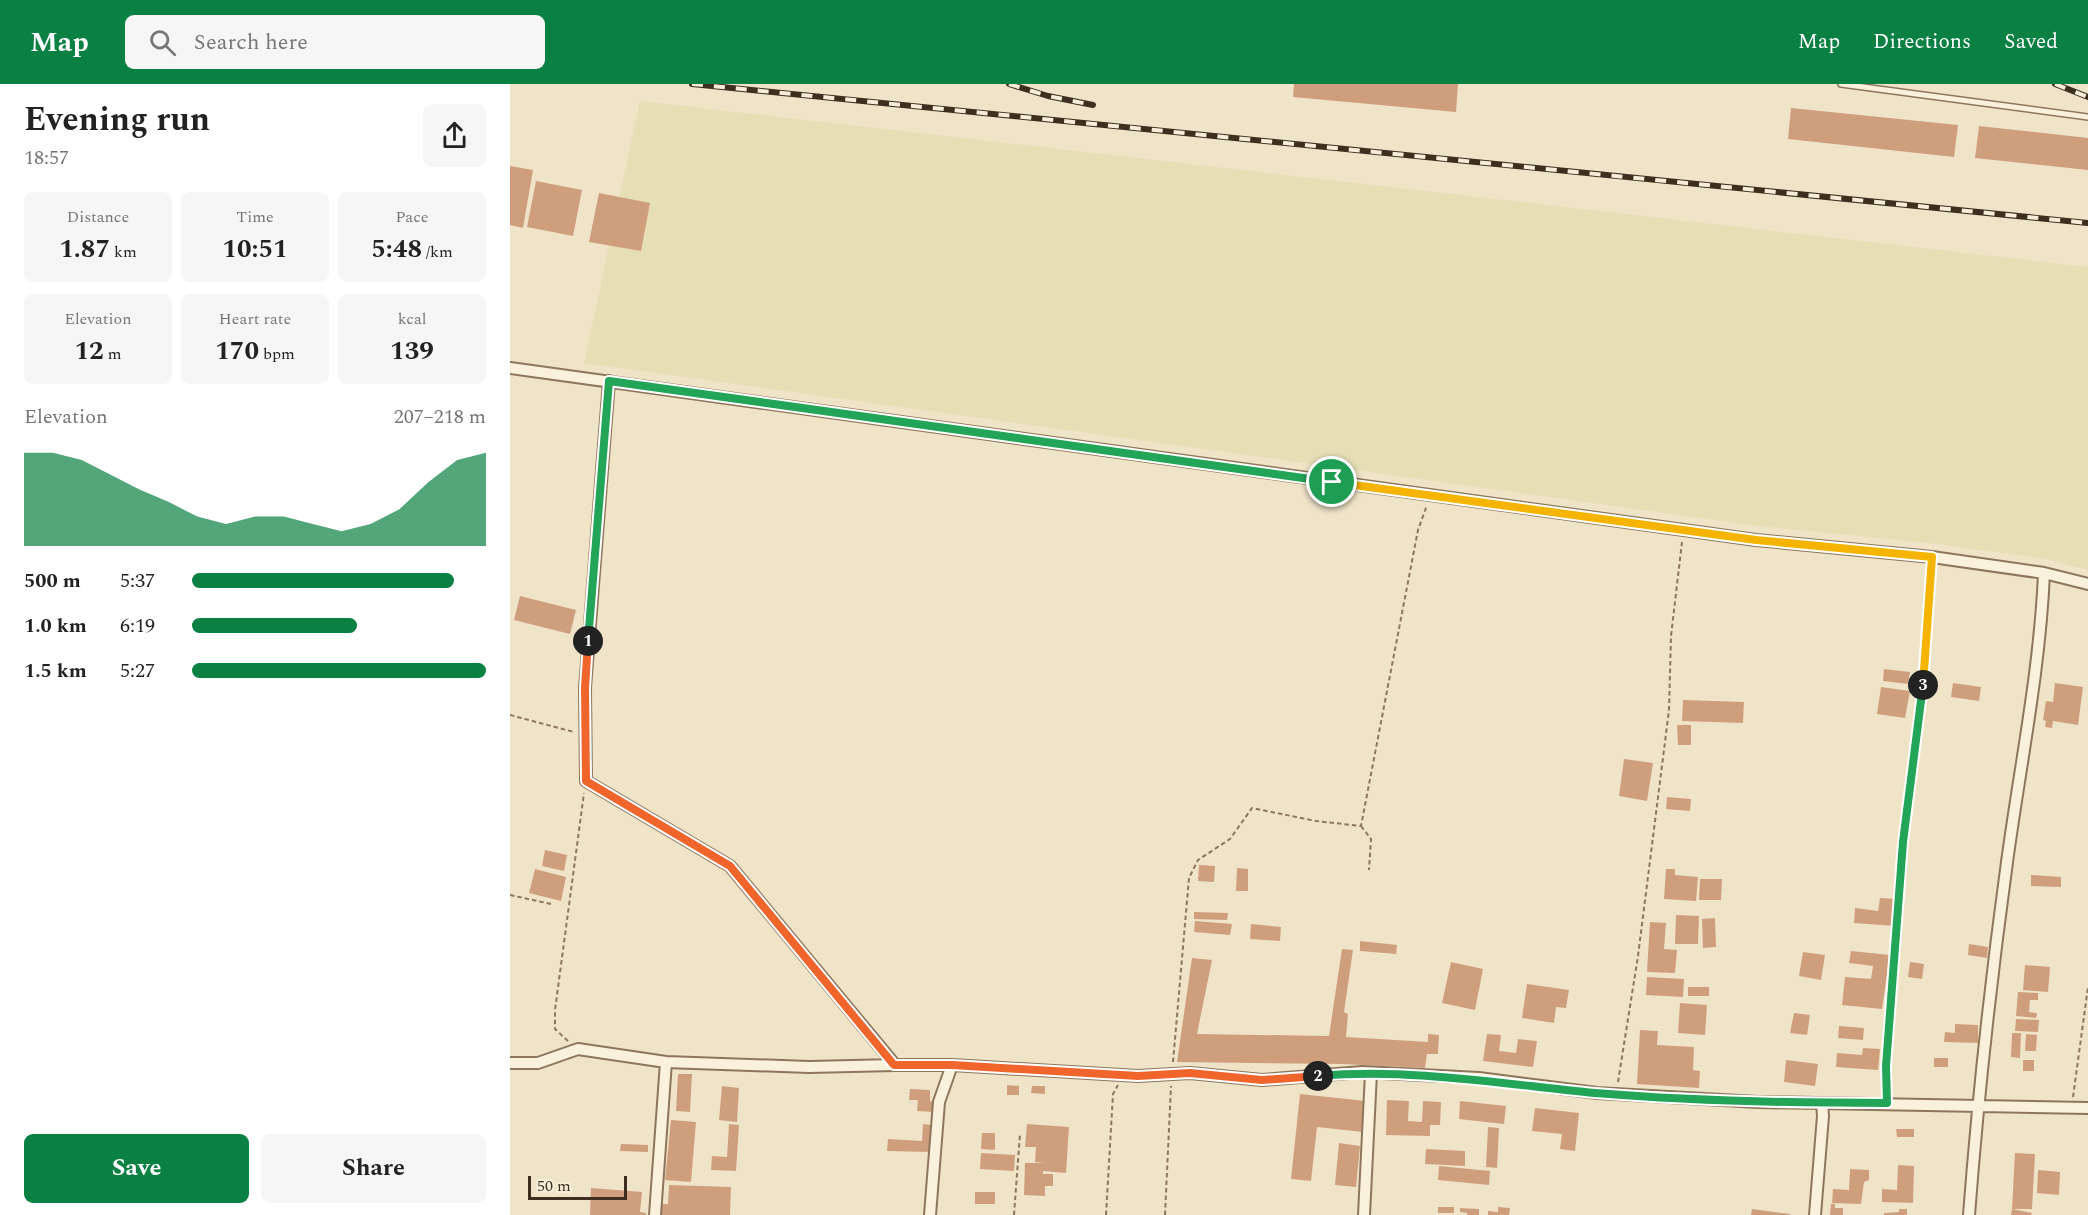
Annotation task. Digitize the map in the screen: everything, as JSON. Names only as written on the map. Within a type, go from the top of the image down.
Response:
[{"type":"street","points":[[510,368],[1684,530],[1932,557],[2044,573],[2088,584]]},
{"type":"street","points":[[609,381],[585,688],[586,781],[730,866],[894,1065]]},
{"type":"street","points":[[1969,1215],[1977,1107],[2007,859],[2024,753],[2043,603],[2044,573]]},
{"type":"street","points":[[510,1064],[538,1063],[578,1049],[666,1062],[809,1067],[952,1065],[1125,1075],[1190,1073],[1262,1080],[1371,1073],[1479,1078],[1616,1093],[1822,1103],[2088,1108]]},
{"type":"street","points":[[655,1215],[666,1062]]},
{"type":"street","points":[[930,1215],[939,1102],[952,1065]]},
{"type":"street","points":[[1364,1215],[1371,1073]]},
{"type":"street","points":[[1815,1215],[1824,1116],[1822,1103]]},
{"type":"lane","points":[[1841,84],[2088,117]]},
{"type":"path","points":[[1361,826],[1418,530],[1430,496]]},
{"type":"path","points":[[1616,1093],[1638,956],[1669,711],[1671,636],[1684,530]]},
{"type":"path","points":[[1887,1103],[1886,1066],[1903,842],[1928,629],[1932,557]]},
{"type":"path","points":[[510,715],[585,734]]},
{"type":"path","points":[[578,1049],[555,1029],[555,1010],[586,781]]},
{"type":"path","points":[[1165,1215],[1167,1129],[1189,878],[1198,860],[1230,839],[1252,808],[1316,821],[1361,826],[1371,839],[1369,870]]},
{"type":"path","points":[[510,895],[551,904]]},
{"type":"path","points":[[2072,1109],[2088,987]]},
{"type":"path","points":[[1106,1215],[1113,1094],[1125,1075]]},
{"type":"path","points":[[1014,1215],[1020,1134]]},
{"type":"shaded area","points":[[640,101],[2088,267],[2088,570],[2046,559],[1928,543],[1758,526],[584,363]]},
{"type":"building","points":[[1294,84],[1458,84],[1456,112],[1293,97]]},
{"type":"building","points":[[1791,108],[1958,125],[1954,157],[1788,139]]},
{"type":"building","points":[[1979,126],[2088,138],[2088,170],[1975,158]]},
{"type":"building","points":[[510,166],[533,170],[523,228],[510,225]]},
{"type":"building","points":[[536,181],[582,190],[573,236],[527,227]]},
{"type":"building","points":[[599,193],[650,203],[641,251],[589,242]]},
{"type":"building","points":[[520,596],[576,610],[570,634],[514,620]]},
{"type":"building","points":[[1884,669],[1910,672],[1908,684],[1883,681]]},
{"type":"building","points":[[1953,683],[1981,687],[1979,701],[1951,697]]},
{"type":"building","points":[[2055,683],[2083,687],[2078,725],[2053,721],[2052,728],[2045,727],[2046,721],[2043,720],[2046,701],[2053,702]]},
{"type":"building","points":[[1881,687],[1910,691],[1905,718],[1877,714]]},
{"type":"building","points":[[1683,700],[1744,702],[1743,723],[1682,721]]},
{"type":"building","points":[[1677,725],[1691,725],[1691,745],[1678,745]]},
{"type":"building","points":[[1624,759],[1653,763],[1647,801],[1619,796]]},
{"type":"building","points":[[1667,797],[1691,799],[1690,811],[1666,809]]},
{"type":"building","points":[[545,850],[567,855],[564,871],[542,866]]},
{"type":"building","points":[[1199,865],[1215,866],[1214,882],[1198,881]]},
{"type":"building","points":[[1237,868],[1248,869],[1248,891],[1236,891]]},
{"type":"building","points":[[535,869],[566,877],[561,901],[529,893]]},
{"type":"building","points":[[1666,869],[1675,869],[1675,875],[1698,877],[1696,901],[1664,899]]},
{"type":"building","points":[[2031,875],[2061,877],[2061,887],[2031,886]]},
{"type":"building","points":[[1700,879],[1722,879],[1721,900],[1699,900]]},
{"type":"building","points":[[1880,898],[1898,899],[1895,926],[1854,923],[1855,908],[1878,911]]},
{"type":"building","points":[[1194,912],[1228,913],[1227,920],[1194,919]]},
{"type":"building","points":[[1676,915],[1699,916],[1698,944],[1675,944]]},
{"type":"building","points":[[1715,918],[1716,947],[1703,948],[1702,919]]},
{"type":"building","points":[[1195,921],[1232,924],[1230,935],[1194,932]]},
{"type":"building","points":[[1650,922],[1666,923],[1664,949],[1677,950],[1675,973],[1647,972]]},
{"type":"building","points":[[1251,924],[1281,927],[1280,941],[1250,939]]},
{"type":"building","points":[[1360,941],[1397,945],[1396,954],[1360,951]]},
{"type":"building","points":[[1969,944],[1988,947],[1987,958],[1968,955]]},
{"type":"building","points":[[1342,949],[1353,950],[1344,1012],[1348,1014],[1346,1037],[1428,1042],[1428,1034],[1439,1035],[1438,1054],[1427,1054],[1425,1068],[1341,1064],[1177,1062],[1192,958],[1212,960],[1197,1034],[1329,1036]]},
{"type":"building","points":[[1851,951],[1890,955],[1882,1009],[1842,1005],[1845,977],[1871,979],[1873,966],[1849,963]]},
{"type":"building","points":[[1803,952],[1825,955],[1821,980],[1799,976]]},
{"type":"building","points":[[1451,962],[1483,969],[1475,1010],[1442,1003]]},
{"type":"building","points":[[1910,962],[1924,964],[1922,979],[1908,977]]},
{"type":"building","points":[[2025,965],[2050,967],[2048,992],[2023,990]]},
{"type":"building","points":[[1647,977],[1684,979],[1683,997],[1646,995]]},
{"type":"building","points":[[1527,984],[1569,990],[1566,1008],[1556,1007],[1554,1023],[1522,1018]]},
{"type":"building","points":[[1688,987],[1709,987],[1709,996],[1688,996]]},
{"type":"building","points":[[2018,992],[2038,993],[2038,1000],[2030,1000],[2029,1012],[2037,1013],[2036,1018],[2016,1016]]},
{"type":"building","points":[[1680,1003],[1707,1005],[1705,1035],[1678,1033]]},
{"type":"building","points":[[1794,1013],[1810,1015],[1807,1035],[1790,1033]]},
{"type":"building","points":[[2016,1019],[2039,1020],[2038,1032],[2015,1031]]},
{"type":"building","points":[[1955,1024],[1978,1025],[1978,1043],[1944,1042],[1945,1032],[1955,1033]]},
{"type":"building","points":[[1839,1026],[1864,1028],[1863,1040],[1838,1038]]},
{"type":"building","points":[[1640,1030],[1658,1031],[1657,1045],[1694,1047],[1693,1070],[1700,1071],[1699,1088],[1637,1084]]},
{"type":"building","points":[[2012,1033],[2021,1033],[2020,1058],[2011,1057]]},
{"type":"building","points":[[1487,1034],[1501,1035],[1499,1051],[1516,1053],[1518,1039],[1537,1041],[1533,1067],[1483,1061]]},
{"type":"building","points":[[2026,1034],[2037,1035],[2036,1051],[2025,1051]]},
{"type":"building","points":[[1863,1048],[1880,1049],[1878,1070],[1836,1067],[1837,1053],[1862,1055]]},
{"type":"building","points":[[1934,1058],[1948,1058],[1948,1067],[1934,1067]]},
{"type":"building","points":[[1786,1060],[1818,1064],[1815,1086],[1784,1082]]},
{"type":"building","points":[[2023,1060],[2034,1060],[2034,1071],[2023,1071]]},
{"type":"building","points":[[678,1074],[692,1074],[690,1112],[676,1111]]},
{"type":"building","points":[[1007,1085],[1019,1086],[1019,1095],[1007,1095]]},
{"type":"building","points":[[722,1086],[739,1088],[737,1122],[719,1120]]},
{"type":"building","points":[[1032,1086],[1045,1086],[1045,1094],[1031,1093]]},
{"type":"building","points":[[910,1089],[930,1090],[930,1101],[935,1102],[935,1112],[917,1111],[918,1100],[909,1100]]},
{"type":"building","points":[[1300,1094],[1366,1101],[1363,1132],[1317,1127],[1311,1181],[1291,1179]]},
{"type":"building","points":[[1387,1100],[1409,1101],[1408,1121],[1422,1122],[1423,1101],[1441,1102],[1440,1125],[1430,1125],[1430,1136],[1386,1135]]},
{"type":"building","points":[[1460,1101],[1506,1106],[1504,1124],[1459,1119]]},
{"type":"building","points":[[1535,1108],[1579,1113],[1575,1151],[1560,1149],[1562,1134],[1532,1131]]},
{"type":"building","points":[[671,1120],[696,1122],[691,1182],[665,1180]]},
{"type":"building","points":[[729,1124],[739,1125],[736,1171],[711,1170],[712,1156],[727,1157]]},
{"type":"building","points":[[923,1124],[931,1125],[930,1152],[887,1151],[888,1139],[922,1141]]},
{"type":"building","points":[[1027,1124],[1069,1127],[1066,1173],[1043,1171],[1043,1174],[1053,1174],[1053,1186],[1045,1186],[1045,1196],[1024,1195],[1025,1163],[1044,1163],[1035,1162],[1036,1147],[1025,1147]]},
{"type":"building","points":[[1488,1127],[1499,1128],[1497,1168],[1486,1167]]},
{"type":"building","points":[[1896,1129],[1914,1129],[1914,1137],[1897,1137]]},
{"type":"building","points":[[982,1133],[995,1133],[995,1150],[981,1149]]},
{"type":"building","points":[[1339,1143],[1360,1146],[1356,1187],[1335,1185]]},
{"type":"building","points":[[621,1144],[648,1145],[648,1152],[620,1151]]},
{"type":"building","points":[[1426,1149],[1465,1151],[1465,1166],[1425,1164]]},
{"type":"building","points":[[981,1153],[1015,1155],[1014,1171],[980,1169]]},
{"type":"building","points":[[2015,1153],[2035,1154],[2032,1209],[2012,1209]]},
{"type":"building","points":[[1898,1165],[1914,1166],[1913,1203],[1882,1202],[1882,1189],[1897,1190]]},
{"type":"building","points":[[1439,1166],[1490,1171],[1489,1185],[1438,1180]]},
{"type":"building","points":[[1850,1169],[1869,1170],[1869,1180],[1864,1182],[1861,1204],[1832,1203],[1833,1189],[1849,1190]]},
{"type":"building","points":[[2038,1170],[2060,1172],[2059,1195],[2037,1193]]},
{"type":"building","points":[[669,1185],[731,1187],[730,1215],[658,1215],[662,1213],[662,1204],[668,1204]]},
{"type":"building","points":[[591,1188],[642,1192],[640,1212],[646,1215],[590,1215]]},
{"type":"building","points":[[975,1192],[995,1192],[995,1204],[975,1204]]},
{"type":"building","points":[[1831,1204],[1835,1204],[1835,1208],[1843,1208],[1843,1215],[1830,1215]]},
{"type":"building","points":[[1438,1207],[1454,1207],[1454,1213],[1438,1213]]},
{"type":"building","points":[[1498,1207],[1510,1208],[1509,1215],[1488,1215],[1488,1211],[1498,1212]]},
{"type":"building","points":[[1460,1208],[1479,1209],[1479,1215],[1467,1215],[1467,1213],[1460,1212]]},
{"type":"building","points":[[1752,1209],[1790,1214],[1790,1215],[1751,1215]]},
{"type":"building","points":[[1899,1209],[1907,1209],[1907,1215],[1884,1215],[1884,1213],[1899,1212]]},
{"type":"building","points":[[2012,1209],[2032,1213],[2031,1215],[2011,1215]]},
{"type":"railway","points":[[692,84],[2088,223]]},
{"type":"railway","points":[[1009,84],[1048,96],[1093,105]]},
{"type":"railway","points":[[2055,84],[2088,97]]},
{"type":"route","points":[[609,381],[1332,482],[1756,540],[1932,557],[1919,723],[1903,842],[1886,1066],[1887,1103],[1810,1104],[1597,1093],[1479,1078],[1362,1072],[1262,1080],[1190,1073],[1138,1076],[952,1065],[894,1065],[730,866],[586,781],[585,688],[609,381]]}]
